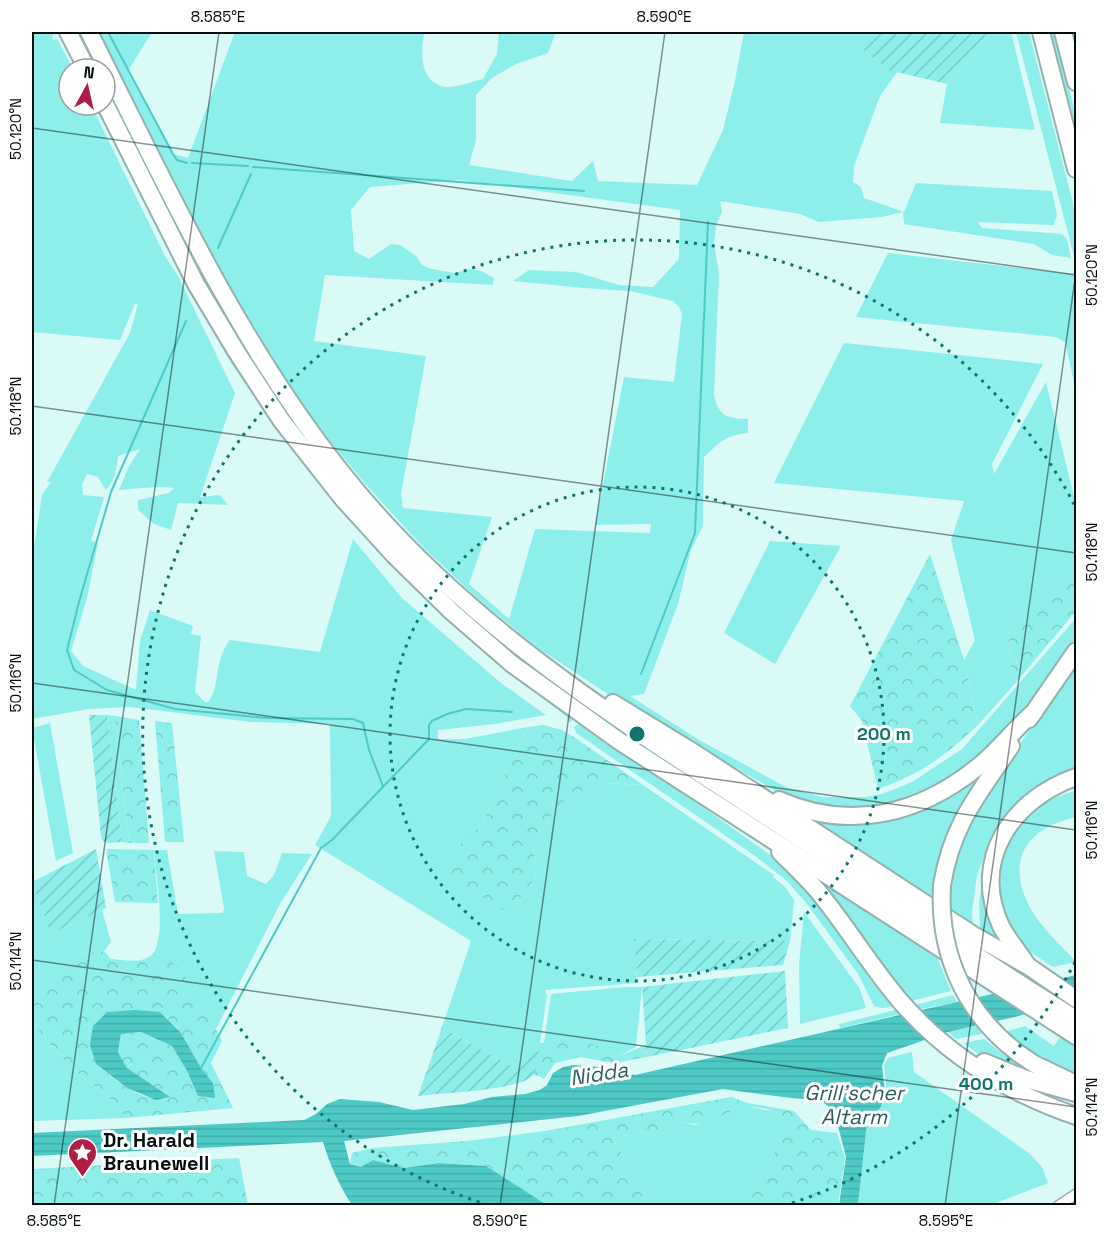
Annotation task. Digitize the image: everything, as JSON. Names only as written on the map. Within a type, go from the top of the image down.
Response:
[{"type":"highway","points":[[68,32],[81,57]]},
{"type":"highway","points":[[89,32],[244,332],[307,429],[345,477],[415,554],[460,598],[505,637],[620,721],[1077,1019]]},
{"type":"highway","points":[[1041,32],[1077,169]]},
{"type":"highway","points":[[1063,32],[1077,82]]},
{"type":"highway","points":[[112,117],[196,284],[236,351],[282,420],[342,499],[444,604],[512,664],[619,741],[1077,1036]]},
{"type":"highway","points":[[505,637],[693,752],[975,936],[1028,966],[1077,999]]},
{"type":"highway","points":[[1077,651],[963,818],[951,844],[942,885],[942,928],[945,946],[966,995],[990,1029],[1018,1053],[1034,1064],[1077,1084]]},
{"type":"highway","points":[[693,752],[780,801],[820,813],[864,816],[909,808],[938,795],[981,765],[1034,712]]},
{"type":"highway","points":[[1028,966],[1008,939],[996,913],[991,884],[995,852],[1010,822],[1021,809],[1050,788],[1077,777]]},
{"type":"highway","points":[[760,832],[820,894],[869,962],[902,1002],[925,1025],[1011,1089],[1077,1116]]},
{"type":"highway","points":[[966,1056],[1006,1072],[1077,1094]]},
{"type":"street","points":[[1058,1206],[1077,1194]]},
{"type":"green space","points":[[32,32],[53,32],[53,40],[57,39],[67,57],[57,57],[57,117],[97,117],[235,393],[200,497],[220,495],[228,505],[178,503],[171,530],[154,524],[138,510],[138,500],[169,493],[174,488],[119,490],[129,466],[140,449],[118,456],[115,474],[106,490],[98,477],[87,474],[82,484],[83,495],[104,497],[91,541],[98,543],[87,598],[71,651],[83,666],[136,690],[140,641],[150,610],[193,626],[191,634],[201,636],[195,692],[205,702],[208,702],[215,689],[221,656],[230,640],[320,652],[353,539],[402,598],[501,683],[546,715],[495,724],[438,730],[438,739],[465,739],[528,727],[480,828],[514,910],[523,893],[536,878],[533,846],[540,830],[569,795],[602,783],[643,785],[774,875],[773,877],[785,887],[794,900],[790,941],[635,939],[637,983],[545,990],[547,996],[540,1043],[528,1048],[513,1067],[442,1027],[471,941],[315,845],[331,816],[330,724],[251,722],[130,707],[89,709],[32,719],[32,561],[42,495],[51,482],[47,482],[130,333],[138,304],[135,304],[120,340],[32,332]]},
{"type":"green space","points":[[97,32],[152,32],[128,71],[173,154],[188,158],[235,32],[425,32],[422,57],[426,73],[437,84],[450,87],[483,79],[497,54],[499,32],[556,32],[548,53],[516,64],[492,78],[476,95],[476,140],[469,165],[572,181],[593,161],[598,181],[697,185],[723,130],[744,32],[869,32],[862,49],[884,69],[898,71],[880,96],[854,166],[853,182],[861,187],[864,198],[904,212],[916,183],[1052,191],[1057,216],[1053,225],[978,222],[982,228],[1062,234],[1067,239],[1071,258],[1052,255],[1034,244],[904,224],[903,212],[882,217],[819,222],[800,214],[720,201],[722,212],[716,226],[714,244],[719,273],[714,396],[722,413],[730,417],[748,419],[748,433],[734,435],[724,440],[704,457],[703,526],[691,550],[678,604],[644,694],[630,696],[701,741],[788,788],[823,797],[865,797],[882,794],[912,782],[962,749],[1076,618],[1076,641],[1005,732],[963,771],[923,794],[883,807],[838,809],[785,796],[620,702],[541,650],[479,600],[422,546],[367,486],[299,402],[257,337],[194,225],[117,72],[117,57],[110,57]],"holes":[[[459,180],[680,210],[679,259],[653,287],[619,285],[576,272],[529,270],[513,281],[630,291],[673,301],[682,314],[674,382],[624,377],[595,525],[651,524],[650,533],[535,529],[509,619],[469,584],[492,517],[403,508],[401,494],[426,356],[314,341],[325,275],[493,285],[494,278],[481,271],[469,269],[455,273],[432,269],[422,265],[416,256],[400,245],[391,244],[369,259],[354,251],[351,210],[370,187]]]},
{"type":"green space","points":[[869,32],[988,32],[976,54],[947,84],[884,69],[862,49]]},
{"type":"green space","points":[[988,32],[1011,32],[1035,130],[940,123],[947,84],[976,54]]},
{"type":"green space","points":[[1016,32],[1029,32],[1076,215],[1076,264]]},
{"type":"green space","points":[[1051,32],[1054,32],[1076,116],[1076,131]]},
{"type":"green space","points":[[101,117],[289,442],[287,443],[233,366],[197,303]]},
{"type":"green space","points":[[140,150],[281,400],[279,401],[259,371],[222,310],[154,183],[138,151]]},
{"type":"green space","points":[[888,253],[1074,274],[1076,284],[1076,391],[1065,342],[1056,337],[856,317]]},
{"type":"green space","points":[[844,343],[1043,364],[992,464],[994,474],[1046,382],[1076,505],[1076,568],[1024,610],[1008,635],[1012,687],[978,725],[964,660],[975,640],[951,540],[964,501],[774,483]]},
{"type":"green space","points":[[291,448],[527,684],[573,719],[570,723],[566,716],[490,655],[419,592],[353,523]]},
{"type":"green space","points":[[770,541],[841,546],[775,664],[724,633]]},
{"type":"green space","points":[[930,554],[964,660],[978,725],[932,763],[878,789],[862,721],[850,706]]},
{"type":"green space","points":[[1076,568],[1076,611],[1012,687],[1008,635],[1024,610]]},
{"type":"green space","points":[[1076,662],[1076,773],[1005,824],[986,852],[977,875],[972,912],[973,925],[949,909],[951,878],[963,831],[1003,768],[1066,678],[1070,677],[1067,675]]},
{"type":"green space","points":[[89,715],[107,715],[122,842],[108,843],[101,837]]},
{"type":"green space","points":[[107,715],[115,716],[129,843],[122,842]]},
{"type":"green space","points":[[115,716],[139,720],[149,843],[129,843]]},
{"type":"green space","points":[[155,721],[172,723],[184,842],[165,842]]},
{"type":"green space","points":[[50,723],[73,853],[56,861],[32,728]]},
{"type":"green space","points":[[579,723],[773,857],[820,902],[889,998],[887,1000],[892,1007],[874,1006],[858,974],[807,904],[786,880],[755,856],[576,733],[574,727]]},
{"type":"green space","points":[[543,725],[562,730],[574,737],[643,785],[602,783],[569,795],[540,830],[533,846],[536,878],[523,893],[514,910],[500,909],[446,873],[467,833],[480,828],[528,727]]},
{"type":"green space","points":[[993,759],[935,876],[931,898],[799,812],[866,819]]},
{"type":"green space","points":[[1076,790],[1076,817],[1039,832],[1029,843],[1020,866],[1020,880],[1030,907],[1042,926],[1076,962],[1053,967],[1024,947],[1011,931],[1003,913],[999,895],[999,877],[1008,842],[1017,827],[1030,813],[1046,802]]},
{"type":"green space","points":[[96,849],[106,908],[51,934],[32,882]]},
{"type":"green space","points":[[106,849],[154,850],[158,903],[115,902]]},
{"type":"green space","points":[[154,850],[167,850],[178,914],[223,913],[214,851],[244,852],[247,876],[266,884],[274,875],[282,853],[312,854],[281,902],[216,1029],[181,974],[172,964],[154,952],[158,943],[160,918]]},
{"type":"green space","points":[[800,867],[937,957],[951,991],[911,1001]]},
{"type":"green space","points":[[984,874],[1010,948],[980,930],[979,901]]},
{"type":"green space","points":[[32,882],[51,934],[102,910],[111,942],[104,951],[80,954],[32,999]]},
{"type":"green space","points":[[804,912],[860,989],[866,1008],[800,1024],[799,965]]},
{"type":"green space","points":[[634,939],[790,941],[783,965],[637,977]]},
{"type":"green space","points":[[104,951],[111,959],[134,961],[145,959],[154,952],[176,966],[203,1003],[222,1041],[211,1063],[233,1108],[127,1118],[112,1100],[69,1066],[32,1023],[32,999],[80,954]],"holes":[[[160,1012],[181,1033],[201,1068],[213,1083],[198,1096],[172,1046],[141,1032],[121,1034],[118,1052],[127,1068],[169,1098],[158,1099],[139,1094],[121,1084],[96,1064],[93,1026]]]},
{"type":"green space","points":[[785,971],[788,1028],[647,1057],[642,987]]},
{"type":"green space","points":[[642,987],[636,1047],[619,1056],[544,1043],[551,994]]},
{"type":"green space","points":[[953,995],[957,1002],[921,1009],[915,1005]]},
{"type":"green space","points":[[895,1010],[900,1014],[840,1028],[839,1024]]},
{"type":"green space","points":[[32,1023],[69,1066],[112,1100],[127,1118],[32,1121]]},
{"type":"green space","points":[[977,1026],[982,1034],[956,1039],[948,1032]]},
{"type":"green space","points":[[1025,1026],[1054,1046],[1060,1037],[1076,1046],[1076,1076],[1027,1052],[1005,1032]]},
{"type":"green space","points":[[442,1027],[513,1067],[528,1048],[540,1043],[535,1072],[525,1080],[513,1085],[418,1096]]},
{"type":"green space","points":[[578,1038],[619,1056],[646,1045],[647,1057],[614,1063],[580,1057],[555,1063],[544,1079],[533,1075],[540,1043]]},
{"type":"green space","points":[[984,1039],[1004,1055],[1076,1089],[980,1057],[963,1043]]},
{"type":"green space","points":[[912,1052],[914,1072],[1030,1154],[1042,1167],[1048,1183],[991,1205],[858,1206],[867,1123],[881,1107],[887,1093],[884,1065],[888,1058]]},
{"type":"green space","points":[[731,1097],[748,1103],[794,1111],[811,1130],[837,1133],[845,1158],[838,1205],[746,1205],[788,1130],[786,1119],[769,1110],[754,1107],[742,1108],[709,1121],[683,1122],[656,1136],[645,1132],[612,1138],[638,1180],[645,1205],[547,1205],[486,1166],[439,1163],[404,1168],[373,1160],[361,1167],[350,1164],[352,1153],[372,1148],[466,1141],[496,1168],[505,1173],[545,1131]]},
{"type":"green space","points":[[745,1106],[775,1112],[786,1119],[788,1130],[746,1206],[645,1205],[638,1180],[612,1138],[645,1132],[656,1136],[683,1122],[695,1125]]},
{"type":"green space","points":[[545,1131],[505,1173],[496,1168],[466,1141]]},
{"type":"green space","points":[[239,1158],[248,1205],[32,1205],[32,1169]]},
{"type":"water","points":[[1076,975],[1076,1003],[948,1032],[887,1053],[882,1066],[885,1093],[881,1107],[867,1123],[858,1205],[839,1205],[846,1157],[837,1122],[828,1106],[820,1100],[723,1089],[578,1116],[344,1141],[350,1164],[361,1167],[373,1160],[404,1168],[439,1163],[486,1166],[547,1205],[352,1205],[335,1175],[323,1142],[32,1156],[32,1133],[304,1120],[316,1114],[327,1104],[340,1099],[379,1102],[413,1110],[464,1104],[492,1097],[540,1090],[547,1085],[553,1073],[563,1067],[573,1065],[613,1068],[635,1075]]},
{"type":"water","points":[[135,1010],[160,1012],[181,1033],[201,1068],[213,1083],[215,1098],[198,1096],[172,1046],[141,1032],[121,1034],[118,1052],[127,1068],[170,1097],[156,1100],[127,1088],[96,1064],[90,1045],[93,1026],[107,1012]]},
{"type":"waterway","points":[[108,32],[173,154],[177,160],[187,163]]},
{"type":"waterway","points":[[192,163],[248,166]]},
{"type":"waterway","points":[[253,167],[584,191]]},
{"type":"waterway","points":[[218,248],[251,174]]},
{"type":"waterway","points":[[641,674],[695,533],[708,222]]},
{"type":"waterway","points":[[186,321],[111,492],[67,650],[74,670],[107,690],[175,709],[267,718],[353,719],[363,723],[369,750],[383,786]]},
{"type":"waterway","points":[[201,1068],[321,848],[332,840],[429,739],[429,725],[432,721],[466,709],[512,712]]},
{"type":"place","name":"Dr. Harald Braunewell","points":[[82,1178]]},
{"type":"water label","name":"Nidda","points":[[599,1074]]},
{"type":"water label","name":"Grill’scher Altarm","points":[[854,1105]]}]
